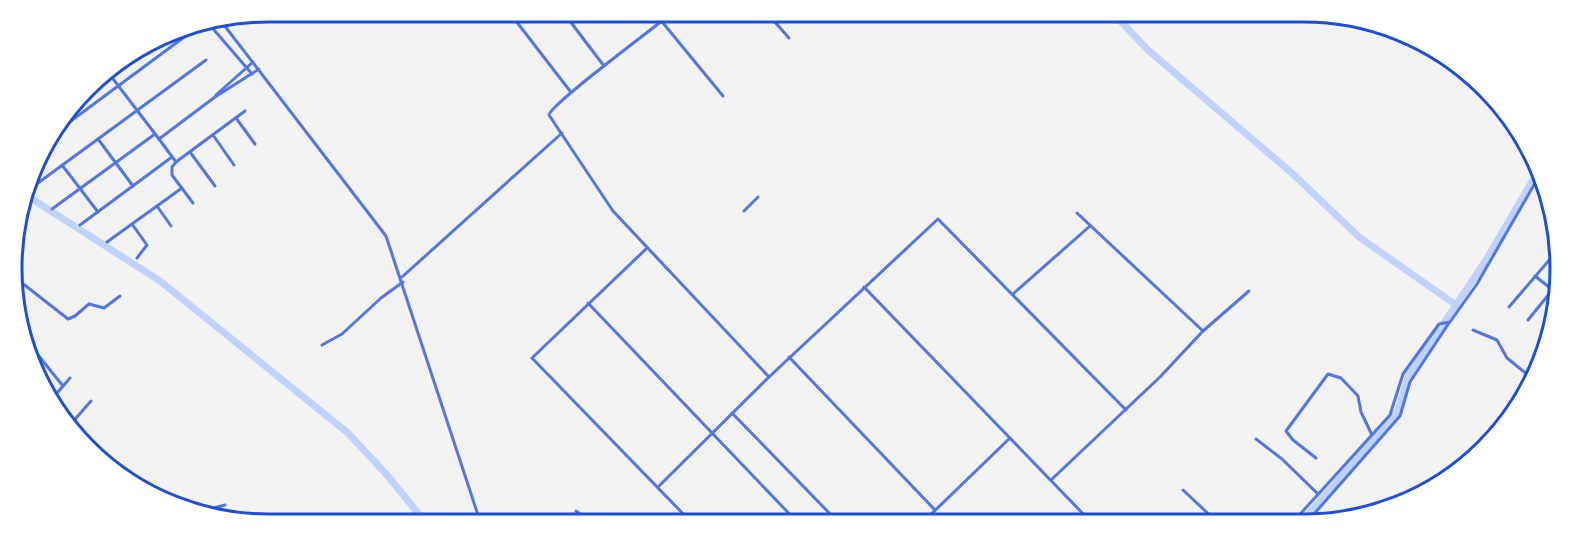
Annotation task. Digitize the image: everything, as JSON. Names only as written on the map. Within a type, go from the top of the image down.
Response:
[{"type":"street","points":[[517,22],[571,92]]},
{"type":"street","points":[[570,22],[604,66]]},
{"type":"street","points":[[661,22],[571,92],[549,113],[613,211],[646,249],[769,377]]},
{"type":"street","points":[[663,22],[723,96]]},
{"type":"street","points":[[775,22],[789,38]]},
{"type":"street","points":[[225,26],[381,227],[402,277],[478,514]]},
{"type":"street","points":[[213,29],[252,74]]},
{"type":"street","points":[[73,119],[183,38]]},
{"type":"street","points":[[38,183],[206,60]]},
{"type":"street","points":[[215,97],[254,61]]},
{"type":"street","points":[[159,139],[215,97],[259,69]]},
{"type":"street","points":[[112,78],[176,162]]},
{"type":"street","points":[[193,203],[171,171],[176,162],[245,111]]},
{"type":"street","points":[[236,118],[255,144]]},
{"type":"street","points":[[402,277],[562,133]]},
{"type":"street","points":[[52,209],[155,134]]},
{"type":"street","points":[[213,135],[234,165]]},
{"type":"street","points":[[98,139],[133,186]]},
{"type":"street","points":[[190,152],[214,186]]},
{"type":"street","points":[[80,225],[172,157]]},
{"type":"street","points":[[62,165],[98,212]]},
{"type":"street","points":[[1315,513],[1400,416],[1410,382],[1448,323],[1477,284],[1535,185]]},
{"type":"street","points":[[107,242],[182,188]]},
{"type":"street","points":[[744,211],[758,197]]},
{"type":"street","points":[[157,206],[171,226]]},
{"type":"street","points":[[1077,213],[1203,331]]},
{"type":"street","points":[[658,487],[789,357],[938,219],[1126,410]]},
{"type":"street","points":[[132,224],[147,245],[137,258]]},
{"type":"street","points":[[1013,294],[1090,226]]},
{"type":"street","points":[[646,249],[532,357],[684,514]]},
{"type":"street","points":[[1509,308],[1549,260]]},
{"type":"street","points":[[1535,276],[1549,286]]},
{"type":"street","points":[[322,345],[342,334],[381,298],[403,282]]},
{"type":"street","points":[[23,284],[68,319],[89,304],[104,308],[120,296]]},
{"type":"street","points":[[864,287],[1083,514]]},
{"type":"street","points":[[1050,480],[1126,410],[1203,331],[1249,291]]},
{"type":"street","points":[[1528,320],[1547,298]]},
{"type":"street","points":[[588,303],[789,514]]},
{"type":"street","points":[[1300,514],[1394,409],[1400,381],[1407,368],[1441,322],[1448,323]]},
{"type":"street","points":[[1473,330],[1497,340],[1507,358],[1526,373]]},
{"type":"street","points":[[39,356],[63,386]]},
{"type":"street","points":[[789,357],[935,510]]},
{"type":"street","points":[[1316,458],[1293,441],[1286,431],[1328,374],[1341,378],[1358,396],[1361,412],[1372,435]]},
{"type":"street","points":[[57,393],[70,378]]},
{"type":"street","points":[[75,419],[91,401]]},
{"type":"street","points":[[732,413],[830,514]]},
{"type":"street","points":[[931,514],[1010,438]]},
{"type":"street","points":[[1256,439],[1282,459],[1318,494]]},
{"type":"street","points":[[1183,490],[1208,514]]},
{"type":"street","points":[[214,508],[225,505]]},
{"type":"street","points":[[576,511],[580,514]]},
{"type":"waterway","points":[[1121,22],[1148,50],[1293,174],[1359,237],[1456,305]]},
{"type":"waterway","points":[[1309,514],[1398,411],[1408,377],[1486,260],[1533,180]]},
{"type":"waterway","points":[[33,199],[160,281],[348,433],[419,514]]}]
